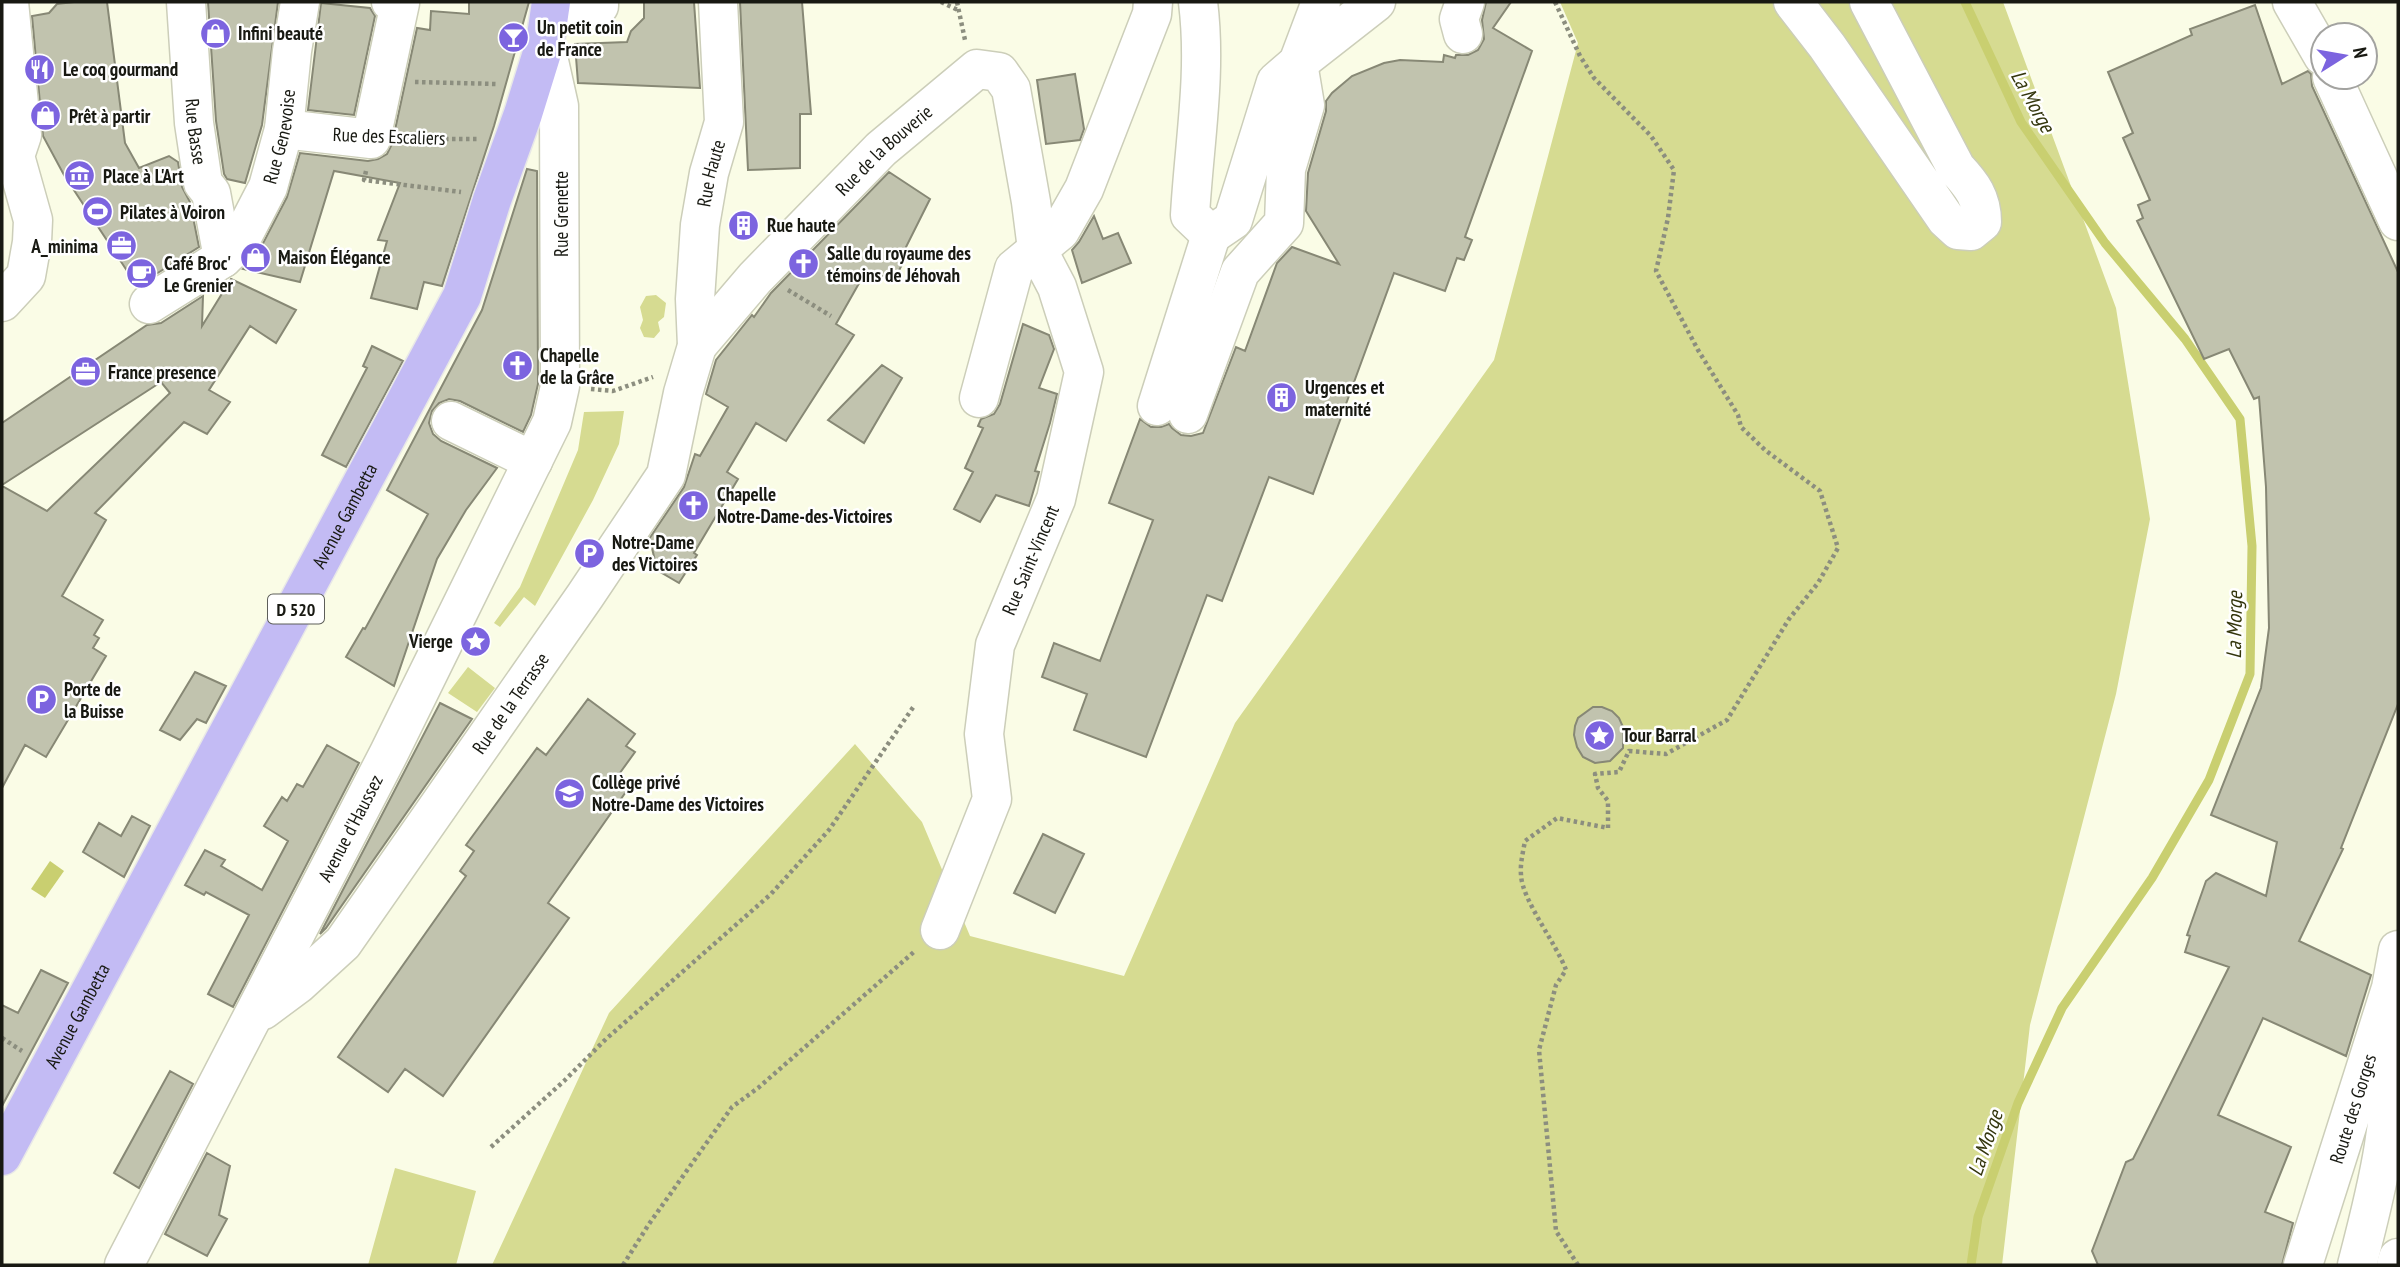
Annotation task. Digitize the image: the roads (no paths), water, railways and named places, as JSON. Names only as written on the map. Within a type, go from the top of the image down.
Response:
[{"type":"main road","name":"Avenue Gambetta","points":[[2,1156],[462,296],[492,200],[516,139],[549,18]]},
{"type":"street","points":[[9,2],[22,135],[11,155],[33,220],[32,242],[14,289]]},
{"type":"street","name":"Rue Basse","points":[[186,2],[194,123],[203,183],[211,193],[223,258]]},
{"type":"street","name":"Rue Genevoise","points":[[149,304],[223,258],[239,243],[268,187],[284,129],[300,2]]},
{"type":"street","name":"Rue des Escaliers","points":[[284,129],[371,139],[397,2]]},
{"type":"street","points":[[549,18],[599,6],[599,2]]},
{"type":"street","name":"Rue Haute","points":[[697,346],[695,299],[700,225],[709,173],[724,122],[718,2]]},
{"type":"street","points":[[979,398],[1014,270],[1059,232],[1084,190],[1152,14],[1153,2]]},
{"type":"street","points":[[1198,2],[1201,25],[1201,85],[1190,215],[1211,235]]},
{"type":"street","points":[[1321,2],[1298,63],[1305,105],[1286,169],[1284,223],[1240,272],[1173,410],[1211,235],[1233,220],[1276,82],[1298,63],[1376,2]]},
{"type":"street","points":[[1793,2],[1827,46],[1946,219],[1958,230],[1971,231],[1982,222],[1982,207],[1974,186],[1956,168],[1869,2]]},
{"type":"street","points":[[2292,2],[2309,32]]},
{"type":"street","name":"Rue Grenette","points":[[549,18],[559,106],[571,387]]},
{"type":"street","name":"Rue de la Bouverie","points":[[697,346],[763,270],[881,149],[977,69],[999,72],[1011,89],[1029,191]]},
{"type":"street","points":[[2338,91],[2398,221]]},
{"type":"street","name":"Rue Saint-Vincent","points":[[940,930],[992,799],[984,734],[995,645],[1056,499],[1084,372],[1057,286],[1037,250],[1029,191]]},
{"type":"street","name":"Rue de la Terrasse","points":[[253,1018],[298,984],[343,943],[643,510],[666,475],[683,393],[697,346]]},
{"type":"street","name":"Avenue d'Haussez","points":[[124,1265],[389,753],[571,387]]},
{"type":"street","points":[[452,421],[533,461]]},
{"type":"street","name":"Route des Gorges","points":[[2303,1265],[2382,1020],[2398,950]]},
{"type":"street","points":[[2357,1265],[2377,1192],[2386,1136],[2391,1056],[2382,1020]]},
{"type":"street","points":[[2396,1265],[2398,1258]]},
{"type":"waterway","name":"La Morge","points":[[1965,2],[2021,122],[2105,243],[2185,339],[2240,419],[2252,546],[2250,674],[2209,780],[2152,878],[2062,1008],[2018,1103],[1978,1217],[1971,1265]]},
{"type":"place","name":"Infini beauté","points":[[215,33]]},
{"type":"place","name":"Un petit coin de France","points":[[514,38]]},
{"type":"place","name":"Le coq gourmand","points":[[40,69]]},
{"type":"place","name":"Prêt à partir","points":[[46,116]]},
{"type":"place","name":"Place à L'Art","points":[[80,176]]},
{"type":"place","name":"Pilates à Voiron","points":[[97,212]]},
{"type":"place","name":"Rue haute","points":[[744,225]]},
{"type":"place","name":"A_minima","points":[[121,246]]},
{"type":"place","name":"Maison Élégance","points":[[255,257]]},
{"type":"place","name":"Salle du royaume des témoins de Jéhovah","points":[[804,264]]},
{"type":"place","name":"Café Broc' Le Grenier","points":[[141,274]]},
{"type":"place","name":"Chapelle de la Grâce","points":[[517,366]]},
{"type":"place","name":"France presence","points":[[85,372]]},
{"type":"place","name":"Urgences et maternité","points":[[1282,398]]},
{"type":"place","name":"Chapelle Notre-Dame-des-Victoires","points":[[694,505]]},
{"type":"place","name":"Notre-Dame des Victoires","points":[[589,553]]},
{"type":"place","name":"Vierge","points":[[476,641]]},
{"type":"place","name":"Porte de la Buisse","points":[[41,700]]},
{"type":"place","name":"Tour Barral","points":[[1599,735]]},
{"type":"place","name":"Collège privé Notre-Dame des Victoires","points":[[569,793]]}]
